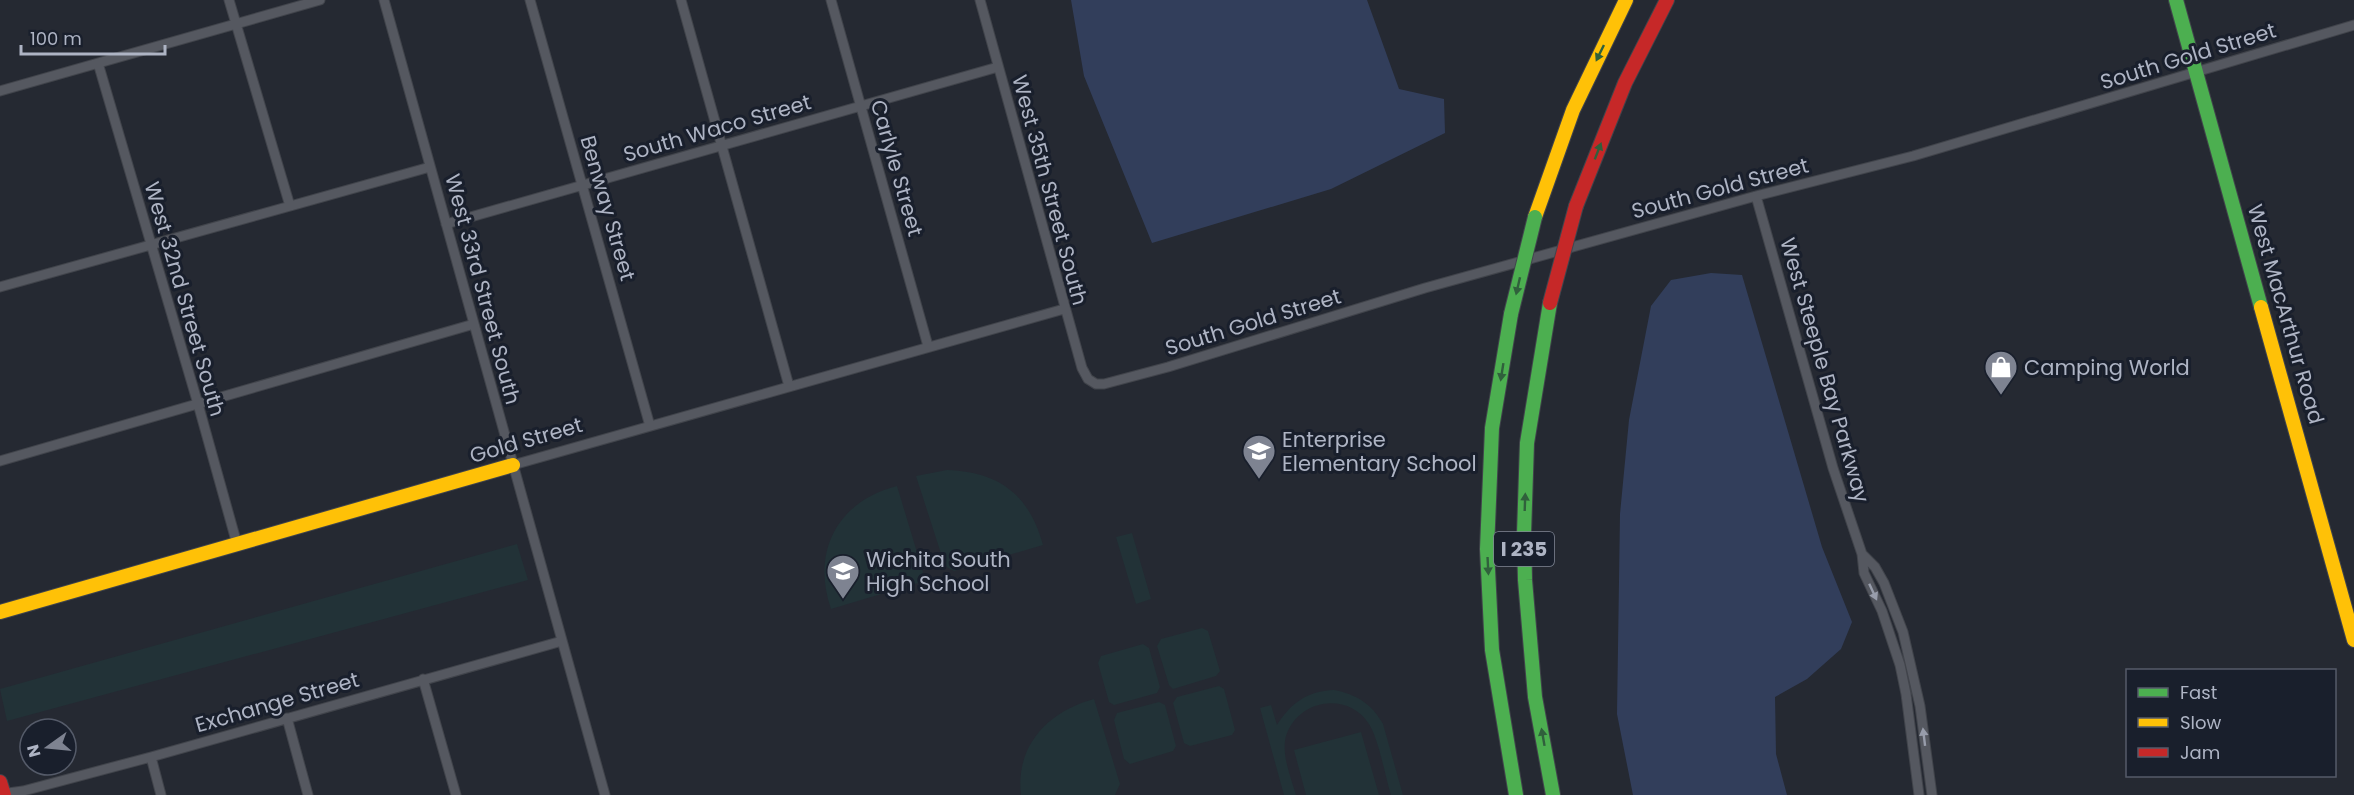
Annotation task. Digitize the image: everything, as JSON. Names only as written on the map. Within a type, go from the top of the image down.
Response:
[{"type":"main road","name":"I 235","points":[[1516,795],[1492,650],[1487,549],[1492,428],[1511,314],[1535,217],[1572,110],[1626,0]]},
{"type":"main road","name":"I 235","points":[[1553,795],[1535,697],[1525,580],[1527,443],[1550,303],[1576,206],[1624,83],[1667,0]]},
{"type":"main road","name":"West MacArthur Road","points":[[2176,0],[2354,640]]},
{"type":"main road","name":"Gold Street","points":[[0,612],[513,465]]},
{"type":"street","points":[[230,0],[290,206]]},
{"type":"street","points":[[0,91],[320,0]]},
{"type":"street","name":"West 33rd Street South","points":[[384,0],[605,795]]},
{"type":"street","name":"Benway Street","points":[[530,0],[650,426]]},
{"type":"street","points":[[681,0],[789,386]]},
{"type":"street","name":"Carlyle Street","points":[[831,0],[928,346]]},
{"type":"street","name":"West 35th Street South","points":[[980,0],[1064,309],[1084,374],[1096,384]]},
{"type":"street","name":"South Gold Street","points":[[1096,384],[1104,384],[1168,367],[1425,288],[1756,196],[1913,156],[2354,25]]},
{"type":"street","name":"West 32nd Street South","points":[[98,63],[237,544]]},
{"type":"street","name":"South Waco Street","points":[[446,224],[998,67]]},
{"type":"street","points":[[0,287],[430,167]]},
{"type":"street","name":"West Steeple Bay Parkway","points":[[1756,196],[1833,468],[1862,554],[1864,573],[1882,610],[1900,665],[1920,795]]},
{"type":"street","name":"Gold Street","points":[[513,465],[1064,309]]},
{"type":"street","points":[[0,461],[474,324]]},
{"type":"street","name":"West Steeple Bay Parkway","points":[[1862,554],[1875,567],[1884,583],[1906,642],[1920,706],[1932,795]]},
{"type":"street","name":"Exchange Street","points":[[2,791],[23,791],[150,757],[562,641]]},
{"type":"street","points":[[423,680],[456,795]]},
{"type":"street","points":[[287,718],[308,795]]},
{"type":"street","points":[[150,757],[161,795]]},
{"type":"shaded area","points":[[947,470],[982,475],[1009,489],[1029,512],[1043,545],[954,571],[945,566],[916,476]]},
{"type":"shaded area","points":[[897,486],[923,572],[918,583],[831,609],[826,588],[825,567],[834,531],[859,503],[876,493]]},
{"type":"shaded area","points":[[1132,533],[1151,599],[1136,604],[1116,537]]},
{"type":"shaded area","points":[[517,544],[528,580],[7,721],[0,689]]},
{"type":"shaded area","points":[[1202,628],[1208,631],[1220,671],[1216,676],[1173,689],[1169,685],[1157,646],[1161,639]]},
{"type":"shaded area","points":[[1143,644],[1149,648],[1160,687],[1157,693],[1114,705],[1109,702],[1098,663],[1101,656]]},
{"type":"shaded area","points":[[1219,686],[1224,689],[1235,730],[1232,735],[1190,746],[1184,743],[1173,703],[1177,697]]},
{"type":"shaded area","points":[[1334,690],[1363,701],[1379,717],[1403,795],[1391,795],[1379,748],[1369,724],[1349,707],[1324,704],[1312,707],[1301,714],[1292,724],[1286,736],[1287,766],[1296,795],[1284,795],[1260,708],[1271,705],[1277,725],[1288,710],[1301,700],[1316,693]]},
{"type":"shaded area","points":[[1094,699],[1120,784],[1115,795],[1021,795],[1024,761],[1038,733],[1063,712]]},
{"type":"shaded area","points":[[1159,702],[1165,705],[1176,746],[1173,751],[1130,764],[1124,759],[1114,720],[1117,713]]},
{"type":"shaded area","points":[[1361,732],[1379,795],[1306,795],[1294,750]]},
{"type":"water","points":[[1071,0],[1367,0],[1399,89],[1444,99],[1445,133],[1331,189],[1152,243],[1084,76]]},
{"type":"water","points":[[1711,273],[1742,275],[1822,547],[1852,622],[1841,649],[1807,679],[1775,697],[1776,754],[1787,795],[1633,795],[1617,714],[1620,514],[1629,420],[1651,306],[1671,280]]},
{"type":"traffic: fast","points":[[2176,0],[2261,307]]},
{"type":"traffic: fast","points":[[1511,314],[1535,217]]},
{"type":"traffic: fast","points":[[1550,303],[1527,443],[1524,534],[1525,580],[1535,697],[1553,795]]},
{"type":"traffic: fast","points":[[1511,314],[1492,428],[1487,549],[1492,650],[1516,795]]},
{"type":"traffic: slow","points":[[1535,217],[1573,110],[1626,0]]},
{"type":"traffic: slow","points":[[2261,307],[2354,640]]},
{"type":"traffic: slow","points":[[0,612],[513,465]]},
{"type":"traffic: jam","points":[[1576,206],[1625,83],[1667,0]]},
{"type":"traffic: jam","points":[[1550,303],[1576,206]]},
{"type":"traffic: jam","points":[[0,782],[4,795]]},
{"type":"place","name":"Camping World","points":[[2001,396]]},
{"type":"place","name":"Enterprise Elementary School","points":[[1259,480]]},
{"type":"place","name":"Wichita South High School","points":[[843,600]]}]
